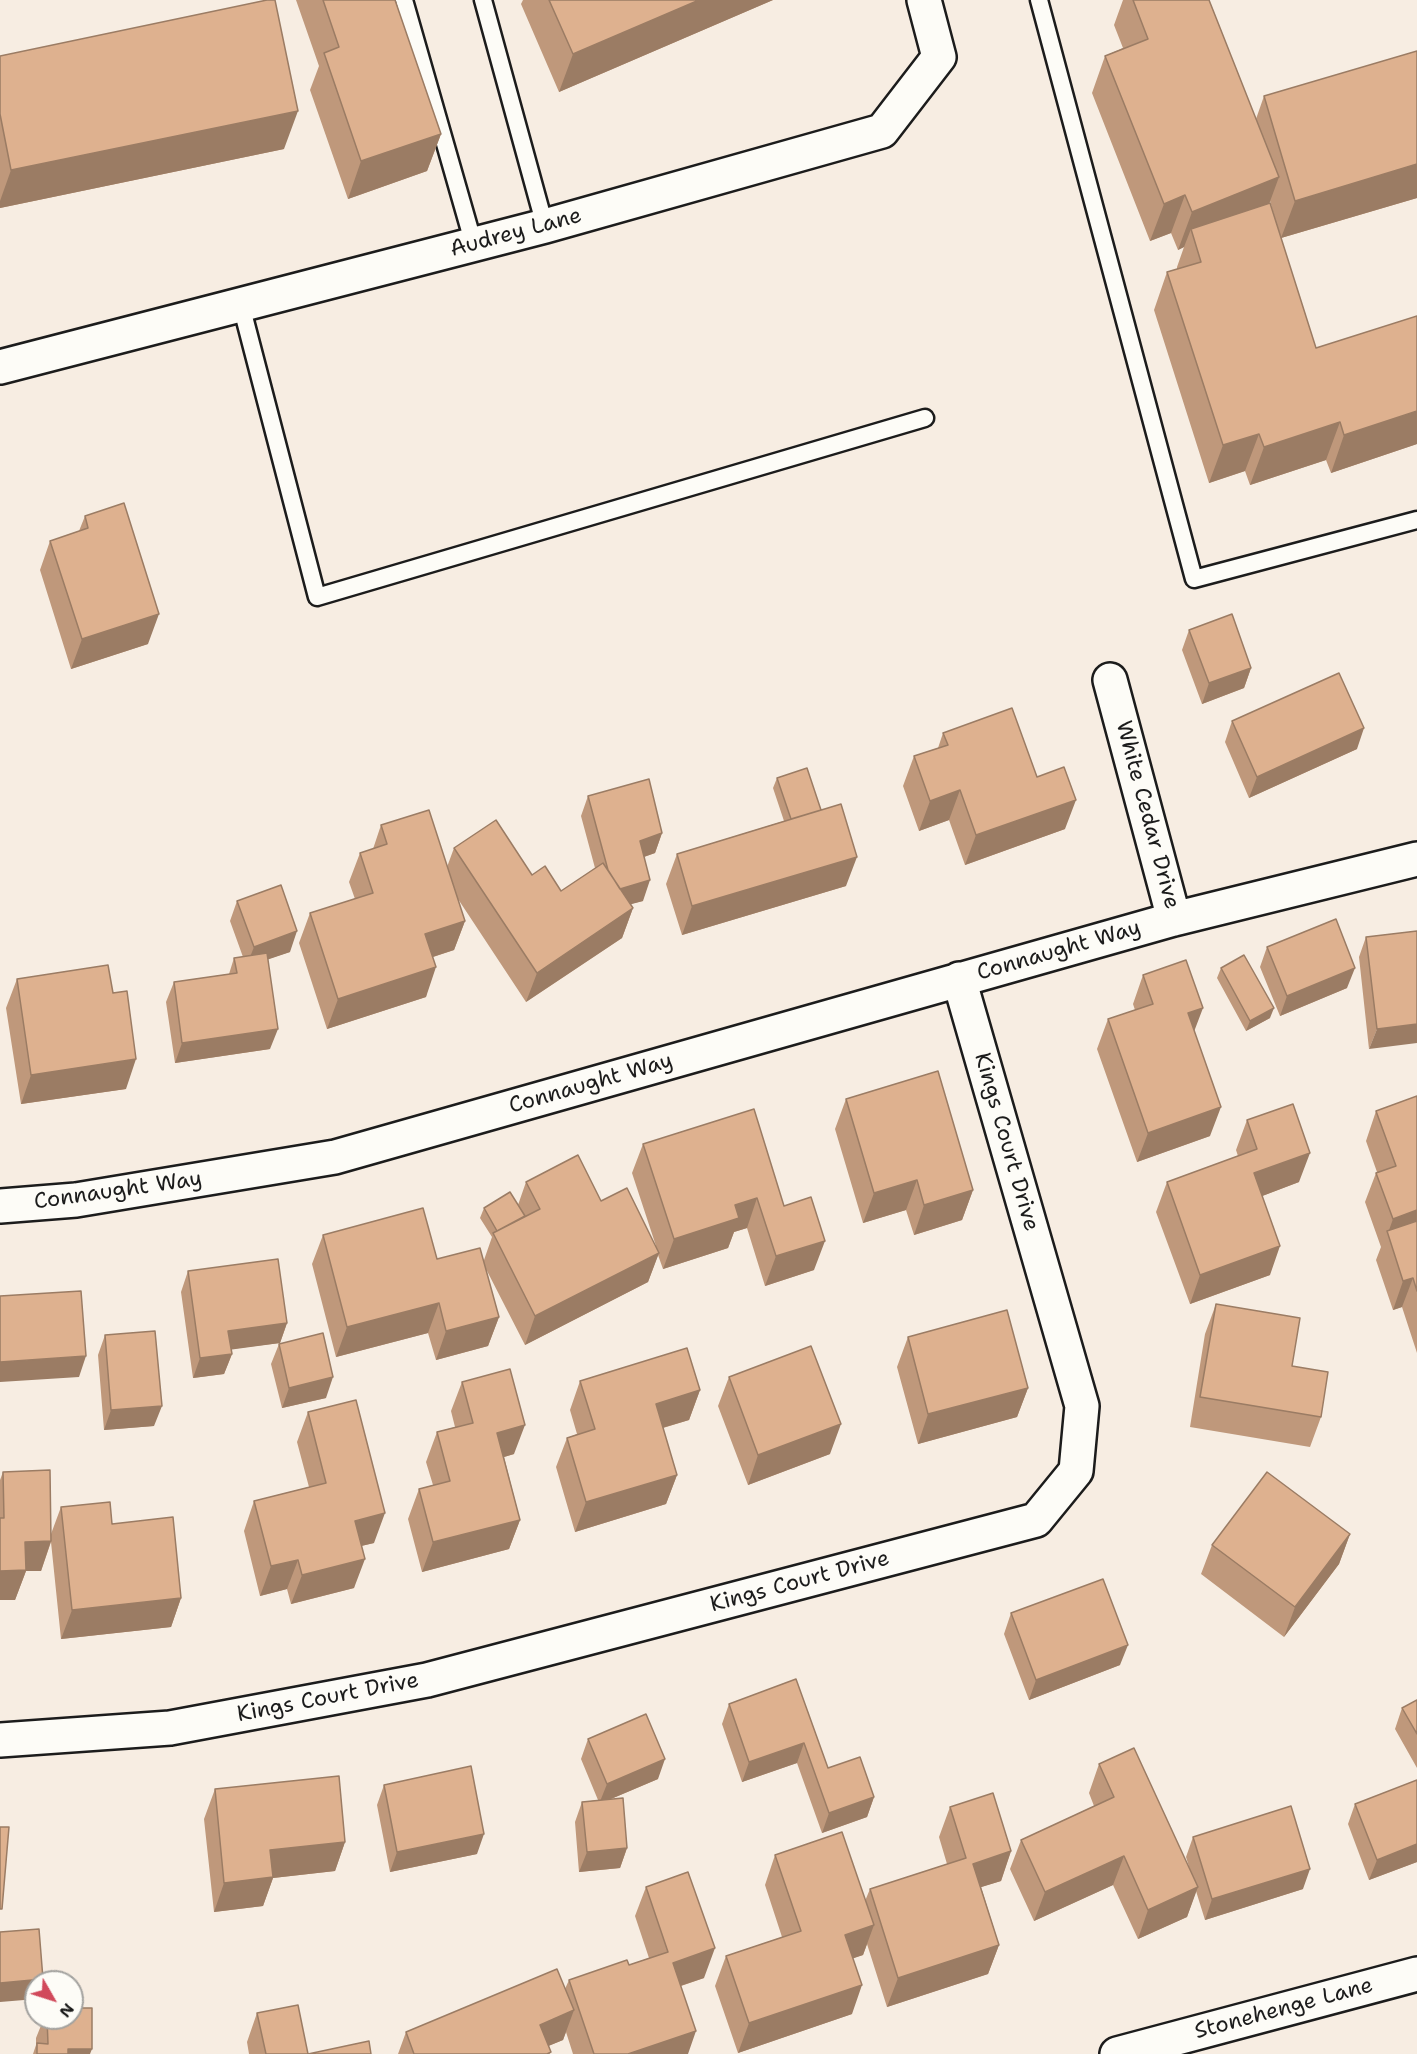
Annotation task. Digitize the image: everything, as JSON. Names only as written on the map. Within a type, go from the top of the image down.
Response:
[{"type":"street","name":"Audrey Lane","points":[[0,366],[474,245],[882,131],[939,57],[924,0]]},
{"type":"street","name":"White Cedar Drive","points":[[1110,680],[1174,919],[1417,859]]},
{"type":"street","name":"Connaught Way","points":[[0,1206],[76,1200],[335,1156],[1174,919]]},
{"type":"street","name":"Kings Court Drive","points":[[0,1740],[170,1728],[427,1680],[1036,1520],[1076,1471],[1082,1406],[959,979]]},
{"type":"street","name":"Stonehenge Lane","points":[[1117,2054],[1417,1974]]},
{"type":"lane","points":[[404,0],[474,245]]},
{"type":"lane","points":[[483,0],[545,226]]},
{"type":"lane","points":[[1039,0],[1194,579],[1417,520]]},
{"type":"lane","points":[[242,305],[317,597],[925,418]]},
{"type":"building","points":[[275,0],[298,111],[11,170],[0,114],[0,56]]},
{"type":"building","points":[[323,0],[395,0],[441,134],[361,161],[324,53],[339,47]]},
{"type":"building","points":[[549,0],[699,0],[573,54]]},
{"type":"building","points":[[1133,0],[1209,0],[1279,177],[1192,212],[1185,195],[1164,204],[1105,56],[1148,39]]},
{"type":"building","points":[[1417,51],[1417,164],[1295,201],[1264,96]]},
{"type":"building","points":[[1270,203],[1316,348],[1417,316],[1417,411],[1344,435],[1340,422],[1264,447],[1259,434],[1223,445],[1167,272],[1201,262],[1191,229]]},
{"type":"building","points":[[124,503],[159,614],[82,639],[50,541],[88,528],[85,516]]},
{"type":"building","points":[[1232,614],[1251,668],[1209,683],[1189,630]]},
{"type":"building","points":[[1339,673],[1364,728],[1257,777],[1232,721]]},
{"type":"building","points":[[1012,708],[1037,777],[1064,767],[1076,800],[976,835],[960,790],[930,801],[914,756],[948,745],[943,733]]},
{"type":"building","points":[[807,768],[821,810],[791,819],[777,778]]},
{"type":"building","points":[[649,779],[662,833],[640,841],[650,880],[620,889],[608,870],[588,796]]},
{"type":"building","points":[[841,804],[857,857],[692,906],[677,854]]},
{"type":"building","points":[[429,810],[465,921],[425,934],[436,967],[338,999],[310,913],[373,893],[360,853],[387,844],[381,825]]},
{"type":"building","points":[[496,820],[532,875],[545,866],[561,891],[603,863],[633,908],[537,973],[454,848]]},
{"type":"building","points":[[281,885],[297,931],[254,947],[237,901]]},
{"type":"building","points":[[1336,919],[1355,968],[1287,996],[1267,947]]},
{"type":"building","points":[[1417,931],[1417,1024],[1377,1029],[1366,937]]},
{"type":"building","points":[[267,953],[278,1029],[182,1043],[174,982],[237,973],[234,958]]},
{"type":"building","points":[[1244,955],[1274,1008],[1250,1021],[1221,968]]},
{"type":"building","points":[[1186,960],[1203,1008],[1188,1013],[1221,1107],[1148,1133],[1108,1019],[1153,1004],[1143,975]]},
{"type":"building","points":[[108,965],[113,993],[127,991],[136,1059],[31,1075],[17,979]]},
{"type":"building","points":[[938,1071],[973,1190],[924,1205],[917,1180],[874,1193],[846,1099]]},
{"type":"building","points":[[1417,1096],[1417,1210],[1393,1219],[1376,1173],[1396,1166],[1376,1111]]},
{"type":"building","points":[[1293,1104],[1310,1153],[1254,1173],[1280,1246],[1200,1275],[1167,1182],[1257,1149],[1247,1120]]},
{"type":"building","points":[[754,1109],[784,1206],[811,1197],[825,1241],[776,1256],[757,1198],[735,1205],[739,1218],[674,1239],[643,1144]]},
{"type":"building","points":[[578,1155],[601,1201],[627,1188],[659,1253],[535,1316],[493,1233],[540,1209],[526,1182]]},
{"type":"building","points":[[510,1192],[525,1216],[497,1231],[484,1208]]},
{"type":"building","points":[[423,1208],[437,1259],[480,1248],[499,1317],[446,1331],[439,1303],[347,1327],[323,1235]]},
{"type":"building","points":[[1417,1221],[1417,1291],[1413,1278],[1403,1281],[1387,1231]]},
{"type":"building","points":[[278,1259],[287,1323],[228,1331],[232,1354],[200,1358],[188,1271]]},
{"type":"building","points":[[81,1291],[86,1356],[0,1362],[0,1296]]},
{"type":"building","points":[[1216,1304],[1300,1318],[1292,1366],[1328,1372],[1321,1417],[1200,1397]]},
{"type":"building","points":[[1007,1310],[1028,1388],[928,1414],[908,1337]]},
{"type":"building","points":[[155,1331],[162,1406],[111,1410],[105,1335]]},
{"type":"building","points":[[323,1333],[333,1377],[289,1388],[279,1344]]},
{"type":"building","points":[[811,1346],[841,1424],[758,1455],[729,1377]]},
{"type":"building","points":[[687,1348],[700,1390],[656,1404],[677,1475],[586,1502],[567,1438],[595,1429],[580,1381]]},
{"type":"building","points":[[510,1369],[525,1425],[497,1433],[520,1520],[433,1542],[419,1489],[450,1481],[437,1432],[473,1423],[462,1382]]},
{"type":"building","points":[[356,1400],[385,1513],[355,1521],[365,1559],[302,1575],[298,1560],[271,1566],[254,1501],[326,1483],[308,1412]]},
{"type":"building","points":[[50,1470],[51,1541],[25,1542],[26,1570],[0,1571],[0,1518],[4,1518],[3,1472]]},
{"type":"building","points":[[1267,1472],[1350,1534],[1295,1607],[1212,1545]]},
{"type":"building","points":[[110,1502],[112,1524],[173,1517],[181,1598],[72,1610],[61,1507]]},
{"type":"building","points":[[1103,1579],[1128,1645],[1036,1680],[1011,1613]]},
{"type":"building","points":[[796,1679],[828,1768],[860,1757],[874,1797],[829,1813],[804,1743],[749,1762],[729,1704]]},
{"type":"building","points":[[1417,1700],[1417,1734],[1402,1708]]},
{"type":"building","points":[[646,1714],[665,1759],[607,1784],[588,1739]]},
{"type":"building","points":[[1134,1748],[1198,1887],[1148,1910],[1124,1856],[1045,1892],[1021,1840],[1114,1797],[1099,1764]]},
{"type":"building","points":[[471,1766],[484,1834],[397,1852],[384,1785]]},
{"type":"building","points":[[339,1776],[345,1842],[270,1850],[273,1877],[224,1883],[215,1789]]},
{"type":"building","points":[[1417,1780],[1417,1844],[1377,1860],[1355,1804]]},
{"type":"building","points":[[993,1793],[1011,1851],[973,1864],[999,1945],[898,1978],[870,1889],[966,1858],[950,1807]]},
{"type":"building","points":[[623,1798],[627,1848],[587,1852],[582,1802]]},
{"type":"building","points":[[1291,1806],[1310,1869],[1212,1899],[1193,1837]]},
{"type":"building","points":[[0,1827],[9,1827],[2,1909],[0,1909]]},
{"type":"building","points":[[842,1832],[874,1925],[845,1935],[862,1985],[749,2023],[726,1956],[801,1931],[775,1855]]},
{"type":"building","points":[[688,1872],[715,1948],[673,1963],[696,2031],[628,2054],[594,2054],[569,1980],[627,1960],[629,1965],[668,1952],[646,1887]]},
{"type":"building","points":[[39,1929],[42,1970],[24,1970],[24,1981],[0,1983],[0,1932]]},
{"type":"building","points":[[557,1969],[574,2010],[540,2025],[551,2052],[547,2054],[414,2054],[406,2032]]},
{"type":"building","points":[[298,2005],[308,2054],[266,2054],[257,2013]]},
{"type":"building","points":[[84,2008],[92,2008],[92,2049],[68,2049],[68,2054],[37,2054],[37,2043],[48,2044],[47,2030],[84,2030]]},
{"type":"building","points":[[369,2041],[371,2054],[308,2054]]}]
